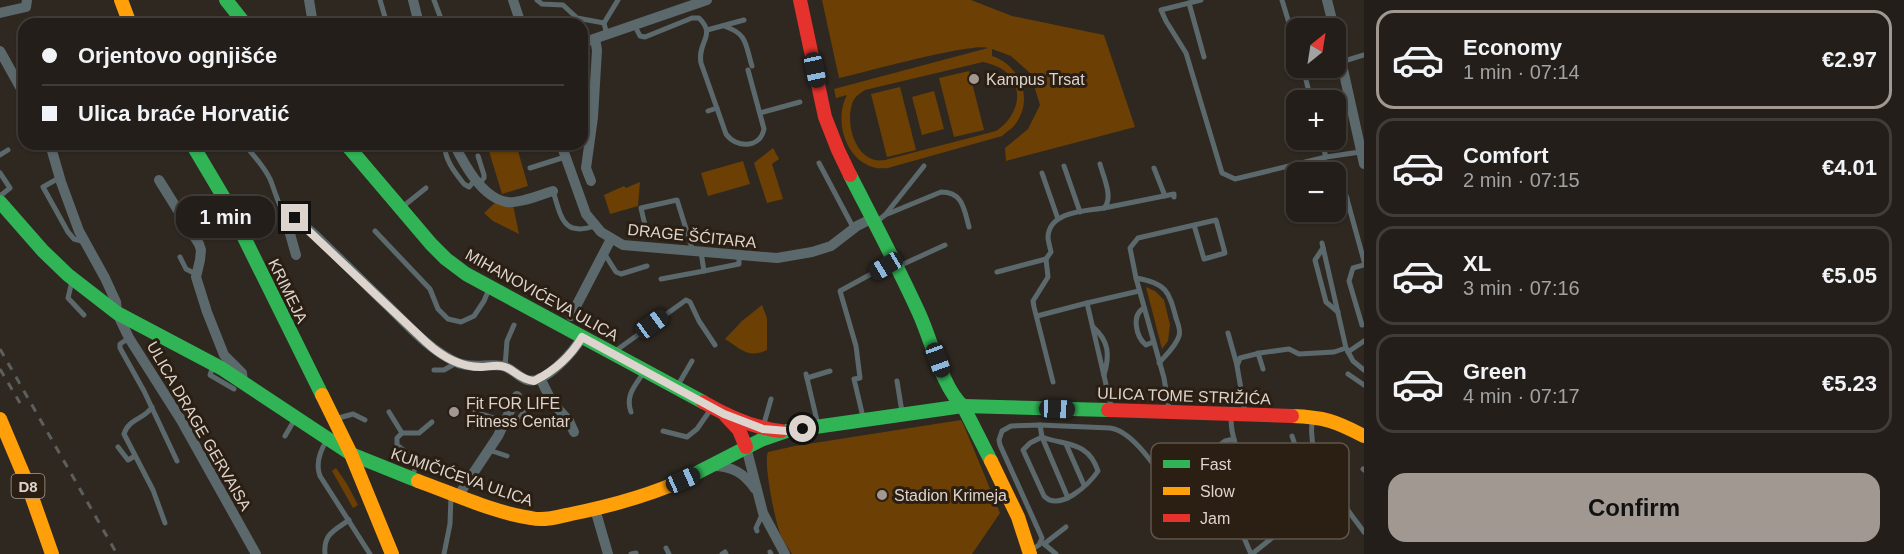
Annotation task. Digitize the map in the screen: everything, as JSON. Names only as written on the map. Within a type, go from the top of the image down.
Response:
[{"type":"street","points":[[0,13],[23,9],[26,7],[27,0]]},
{"type":"street","points":[[121,0],[128,18]]},
{"type":"street","points":[[226,0],[240,18]]},
{"type":"street","points":[[309,0],[312,18]]},
{"type":"street","points":[[413,0],[418,18]]},
{"type":"street","points":[[513,0],[518,18]]},
{"type":"street","points":[[588,41],[595,39],[605,29],[635,26],[706,0]]},
{"type":"street","points":[[800,0],[825,117],[838,150],[877,220],[930,338],[946,381],[963,406],[1012,504],[1030,552]]},
{"type":"street","points":[[1328,0],[1332,18]]},
{"type":"street","points":[[591,181],[586,168],[593,117],[597,50],[595,39]]},
{"type":"street","points":[[0,51],[18,83]]},
{"type":"street","points":[[1345,78],[1363,151],[1364,164]]},
{"type":"street","name":"ULICA DRAGE GERVAISA","points":[[52,150],[79,231],[98,263],[129,338],[181,420],[256,554]]},
{"type":"street","name":"KRIMEJA","points":[[196,150],[227,203],[351,454],[392,554]]},
{"type":"street","name":"MIHANOVIĆEVA ULICA","points":[[351,150],[446,259],[466,274],[718,410],[763,429],[787,431]]},
{"type":"street","points":[[458,150],[477,182],[492,196],[507,202],[515,202],[554,191]]},
{"type":"street","name":"DRAGE ŠĆITARA","points":[[563,150],[586,214],[595,226],[623,245],[763,258],[783,257],[831,246],[854,229],[877,220]]},
{"type":"street","name":"KUMIČIĆEVA ULICA","points":[[159,180],[201,250],[196,274],[219,345],[224,355],[242,373],[238,386]]},
{"type":"street","name":"KUMIČIĆEVA ULICA","points":[[0,202],[43,251],[73,279],[117,313],[213,364],[238,386],[296,418],[351,454],[455,495],[507,513],[534,519],[562,517],[667,488],[746,447],[787,431],[963,406]]},
{"type":"street","points":[[296,255],[287,223],[288,219],[295,218],[416,334],[435,350],[457,362],[471,366],[505,367],[524,379],[534,381],[572,352],[582,337]]},
{"type":"street","points":[[571,316],[611,239]]},
{"type":"street","points":[[102,302],[110,290]]},
{"type":"street","points":[[540,378],[552,402],[569,421],[574,432]]},
{"type":"street","points":[[926,412],[940,400],[946,381]]},
{"type":"street","points":[[455,495],[489,450],[516,396]]},
{"type":"street","name":"ULICA TOME STRIŽIĆA","points":[[963,406],[1320,417],[1341,424],[1364,436]]},
{"type":"street","name":"MIHANOVIĆEVA ULICA","points":[[718,410],[739,430],[746,447]]},
{"type":"street","name":"D8","points":[[0,419],[27,483],[52,554]]},
{"type":"street","points":[[746,447],[763,513],[783,553]]},
{"type":"street","points":[[713,466],[733,468],[748,479],[756,491]]},
{"type":"street","points":[[595,509],[608,554]]},
{"type":"lane","points":[[380,0],[385,18]]},
{"type":"lane","points":[[434,0],[441,18]]},
{"type":"lane","points":[[537,0],[542,4],[563,5],[577,18]]},
{"type":"lane","points":[[588,22],[605,29],[618,0]]},
{"type":"lane","points":[[1201,0],[1161,10],[1186,53],[1222,172],[1235,179],[1326,157],[1363,151]]},
{"type":"lane","points":[[1282,0],[1287,18]]},
{"type":"lane","points":[[1189,3],[1204,57]]},
{"type":"lane","points":[[635,26],[640,36],[645,37],[692,18],[699,18],[707,30],[700,55],[726,134],[740,145],[751,144],[763,135],[764,129],[742,36],[724,26]]},
{"type":"lane","points":[[707,30],[744,20]]},
{"type":"lane","points":[[1346,60],[1364,55]]},
{"type":"lane","points":[[760,113],[800,102]]},
{"type":"lane","points":[[708,111],[717,108]]},
{"type":"lane","points":[[0,154],[8,150]]},
{"type":"lane","points":[[249,150],[270,179],[281,211],[288,219]]},
{"type":"lane","points":[[445,150],[464,184],[469,187],[483,180],[484,175],[478,156]]},
{"type":"lane","points":[[1324,150],[1326,157]]},
{"type":"lane","points":[[530,168],[565,157]]},
{"type":"lane","points":[[819,163],[854,229]]},
{"type":"lane","points":[[1100,164],[1109,199],[1104,208]]},
{"type":"lane","points":[[877,220],[924,166]]},
{"type":"lane","points":[[1064,166],[1080,212]]},
{"type":"lane","points":[[1154,168],[1165,196]]},
{"type":"lane","points":[[0,173],[10,188],[0,196]]},
{"type":"lane","points":[[1042,173],[1058,219]]},
{"type":"lane","points":[[60,177],[43,188],[74,239],[85,242]]},
{"type":"lane","points":[[400,208],[426,188]]},
{"type":"lane","points":[[554,191],[563,222],[571,228],[584,230],[595,226]]},
{"type":"lane","points":[[877,220],[941,192],[950,192],[958,197],[963,205],[969,227]]},
{"type":"lane","points":[[1053,382],[1033,301],[1048,277],[1046,259],[1050,252],[1048,237],[1052,228],[1065,214],[1174,194],[1174,197]]},
{"type":"lane","points":[[1346,195],[1364,263],[1353,268],[1349,281],[1362,325]]},
{"type":"lane","points":[[647,234],[641,208],[677,200],[704,271]]},
{"type":"lane","points":[[1169,412],[1164,378],[1130,252],[1133,243],[1138,238],[1194,225],[1216,220],[1225,252],[1204,259],[1194,225]]},
{"type":"lane","points":[[375,231],[430,289],[438,309],[448,319],[460,322],[474,316],[490,287]]},
{"type":"lane","points":[[864,420],[854,379],[860,378],[856,346],[840,291],[896,264],[945,245]]},
{"type":"lane","points":[[1338,312],[1326,302],[1315,260],[1322,245],[1338,312],[1347,350],[1353,361],[1364,370]]},
{"type":"lane","points":[[604,253],[614,269],[621,274],[646,267]]},
{"type":"lane","points":[[661,279],[739,264],[739,255]]},
{"type":"lane","points":[[180,257],[186,269],[196,274]]},
{"type":"lane","points":[[997,272],[1046,259]]},
{"type":"lane","points":[[1136,278],[1148,280],[1165,289],[1170,295],[1180,329],[1179,337],[1159,363]]},
{"type":"lane","points":[[73,279],[68,298],[84,315]]},
{"type":"lane","points":[[1037,316],[1139,291]]},
{"type":"lane","points":[[613,353],[686,300],[692,304],[699,321],[715,345]]},
{"type":"lane","points":[[1087,303],[1112,410]]},
{"type":"lane","points":[[1144,308],[1138,311],[1136,317],[1140,338],[1146,345],[1153,342]]},
{"type":"lane","points":[[505,367],[507,341],[514,325]]},
{"type":"lane","points":[[1228,333],[1237,366],[1238,413],[1234,439],[1236,443]]},
{"type":"lane","points":[[129,338],[120,346],[177,461]]},
{"type":"lane","points":[[1237,366],[1240,358],[1258,353],[1288,348],[1299,354],[1334,352],[1347,350],[1364,341]]},
{"type":"lane","points":[[1258,353],[1263,369]]},
{"type":"lane","points":[[677,388],[692,361]]},
{"type":"lane","points":[[434,370],[444,370],[457,362]]},
{"type":"lane","points":[[631,412],[630,393],[645,371]]},
{"type":"lane","points":[[819,427],[807,376],[830,372]]},
{"type":"lane","points":[[1348,374],[1364,385]]},
{"type":"lane","points":[[897,381],[902,415]]},
{"type":"lane","points":[[763,429],[771,399]]},
{"type":"lane","points":[[152,407],[124,430],[124,434],[157,498],[165,523]]},
{"type":"lane","points":[[663,431],[687,437],[718,410]]},
{"type":"lane","points":[[389,412],[402,434]]},
{"type":"lane","points":[[475,412],[512,424],[524,412]]},
{"type":"lane","points":[[333,419],[353,414],[365,420]]},
{"type":"lane","points":[[1312,443],[1312,424],[1320,417]]},
{"type":"lane","points":[[285,436],[296,418]]},
{"type":"lane","points":[[411,479],[417,463],[397,446],[397,438],[402,434],[419,433],[432,422]]},
{"type":"lane","points":[[1040,425],[1042,437],[1068,498]]},
{"type":"lane","points":[[1056,554],[1043,543],[1014,478],[999,440],[1002,430],[1011,426],[1040,425],[1121,430],[1151,462]]},
{"type":"lane","points":[[1292,436],[1294,443]]},
{"type":"lane","points":[[1042,437],[1066,444],[1083,448],[1095,462],[1098,471],[1068,498],[1053,502],[1044,496],[1023,450],[1030,442],[1042,437]]},
{"type":"lane","points":[[327,439],[320,454],[318,469],[370,554]]},
{"type":"lane","points":[[1222,443],[1234,439]]},
{"type":"lane","points":[[1066,444],[1084,485]]},
{"type":"lane","points":[[118,447],[128,460],[135,456]]},
{"type":"lane","points":[[489,450],[507,456]]},
{"type":"lane","points":[[444,554],[455,495]]},
{"type":"lane","points":[[1349,511],[1364,532]]},
{"type":"lane","points":[[757,531],[756,528],[763,513]]},
{"type":"lane","points":[[325,554],[324,545],[329,534],[349,520]]},
{"type":"lane","points":[[1030,552],[1066,526]]},
{"type":"lane","points":[[1244,539],[1251,554],[1270,539]]},
{"type":"shaded area","points":[[822,0],[971,0],[1012,16],[1104,35],[1135,127],[1006,161],[1005,148],[1028,129],[1040,105],[1030,73],[1011,56],[992,49],[992,56],[1011,68],[1018,76],[1022,86],[1023,107],[1013,127],[1002,136],[888,168],[875,168],[864,163],[848,145],[841,120],[847,95],[836,98],[834,89],[988,48],[961,49],[839,78]],"holes":[[[983,62],[1006,72],[1016,89],[1016,105],[1003,126],[996,131],[885,160],[875,160],[860,150],[852,133],[850,113],[853,102],[861,92]]]},
{"type":"shaded area","points":[[969,71],[984,130],[954,137],[939,78]]},
{"type":"shaded area","points":[[900,87],[916,150],[887,157],[871,94]]},
{"type":"shaded area","points":[[934,91],[944,129],[922,135],[912,97]]},
{"type":"shaded area","points":[[773,148],[779,159],[772,164],[783,199],[767,203],[754,163]]},
{"type":"shaded area","points":[[518,150],[528,186],[502,194],[489,151]]},
{"type":"shaded area","points":[[743,161],[750,184],[708,196],[701,173]]},
{"type":"shaded area","points":[[640,182],[638,206],[610,214],[604,195]]},
{"type":"shaded area","points":[[497,201],[513,205],[519,234],[493,221],[484,213]]},
{"type":"shaded area","points":[[1146,287],[1155,291],[1164,300],[1170,325],[1168,341],[1162,349]]},
{"type":"shaded area","points":[[762,305],[767,318],[767,350],[750,353],[725,339],[742,321]]},
{"type":"shaded area","name":"Stadion Krimeja","points":[[961,420],[1000,513],[972,554],[792,554],[781,536],[775,517],[768,478],[768,452]]},
{"type":"shaded area","points":[[336,468],[358,505],[353,508],[332,471]]},
{"type":"railway","points":[[0,349],[117,554]]},
{"type":"railway","points":[[0,369],[20,403]]},
{"type":"traffic: fast","points":[[226,0],[240,18]]},
{"type":"traffic: fast","points":[[196,150],[227,203],[322,395]]},
{"type":"traffic: fast","points":[[351,150],[431,244],[466,274],[703,402]]},
{"type":"traffic: fast","points":[[850,175],[910,294],[943,375],[963,406],[991,461]]},
{"type":"traffic: fast","points":[[0,202],[43,251],[68,275],[117,313],[221,368],[351,454],[418,481]]},
{"type":"traffic: fast","points":[[685,479],[761,440],[787,431],[963,406],[1108,410]]},
{"type":"traffic: slow","points":[[121,0],[128,18]]},
{"type":"traffic: slow","points":[[322,395],[351,454],[392,554]]},
{"type":"traffic: slow","points":[[1292,416],[1313,417],[1329,421],[1364,436]]},
{"type":"traffic: slow","points":[[0,419],[27,483],[52,554]]},
{"type":"traffic: slow","points":[[991,461],[1018,517],[1030,554]]},
{"type":"traffic: slow","points":[[418,481],[488,507],[541,519],[615,504],[657,491],[685,479]]},
{"type":"traffic: jam","points":[[800,0],[825,117],[850,175]]},
{"type":"traffic: jam","points":[[703,402],[740,421],[781,431]]},
{"type":"traffic: jam","points":[[1108,410],[1292,416]]},
{"type":"traffic: jam","points":[[725,415],[739,430],[746,447]]},
{"type":"place","name":"Kampus Trsat","points":[[974,79]]},
{"type":"place","name":"Fit FOR LIFE Fitness Centar","points":[[454,412]]},
{"type":"place","name":"Stadion Krimeja","points":[[882,495]]},
{"type":"route","points":[[295,218],[416,334],[435,350],[460,364],[505,367],[517,376],[534,381],[544,376],[572,352],[582,337],[724,414],[773,431],[803,429]]}]
